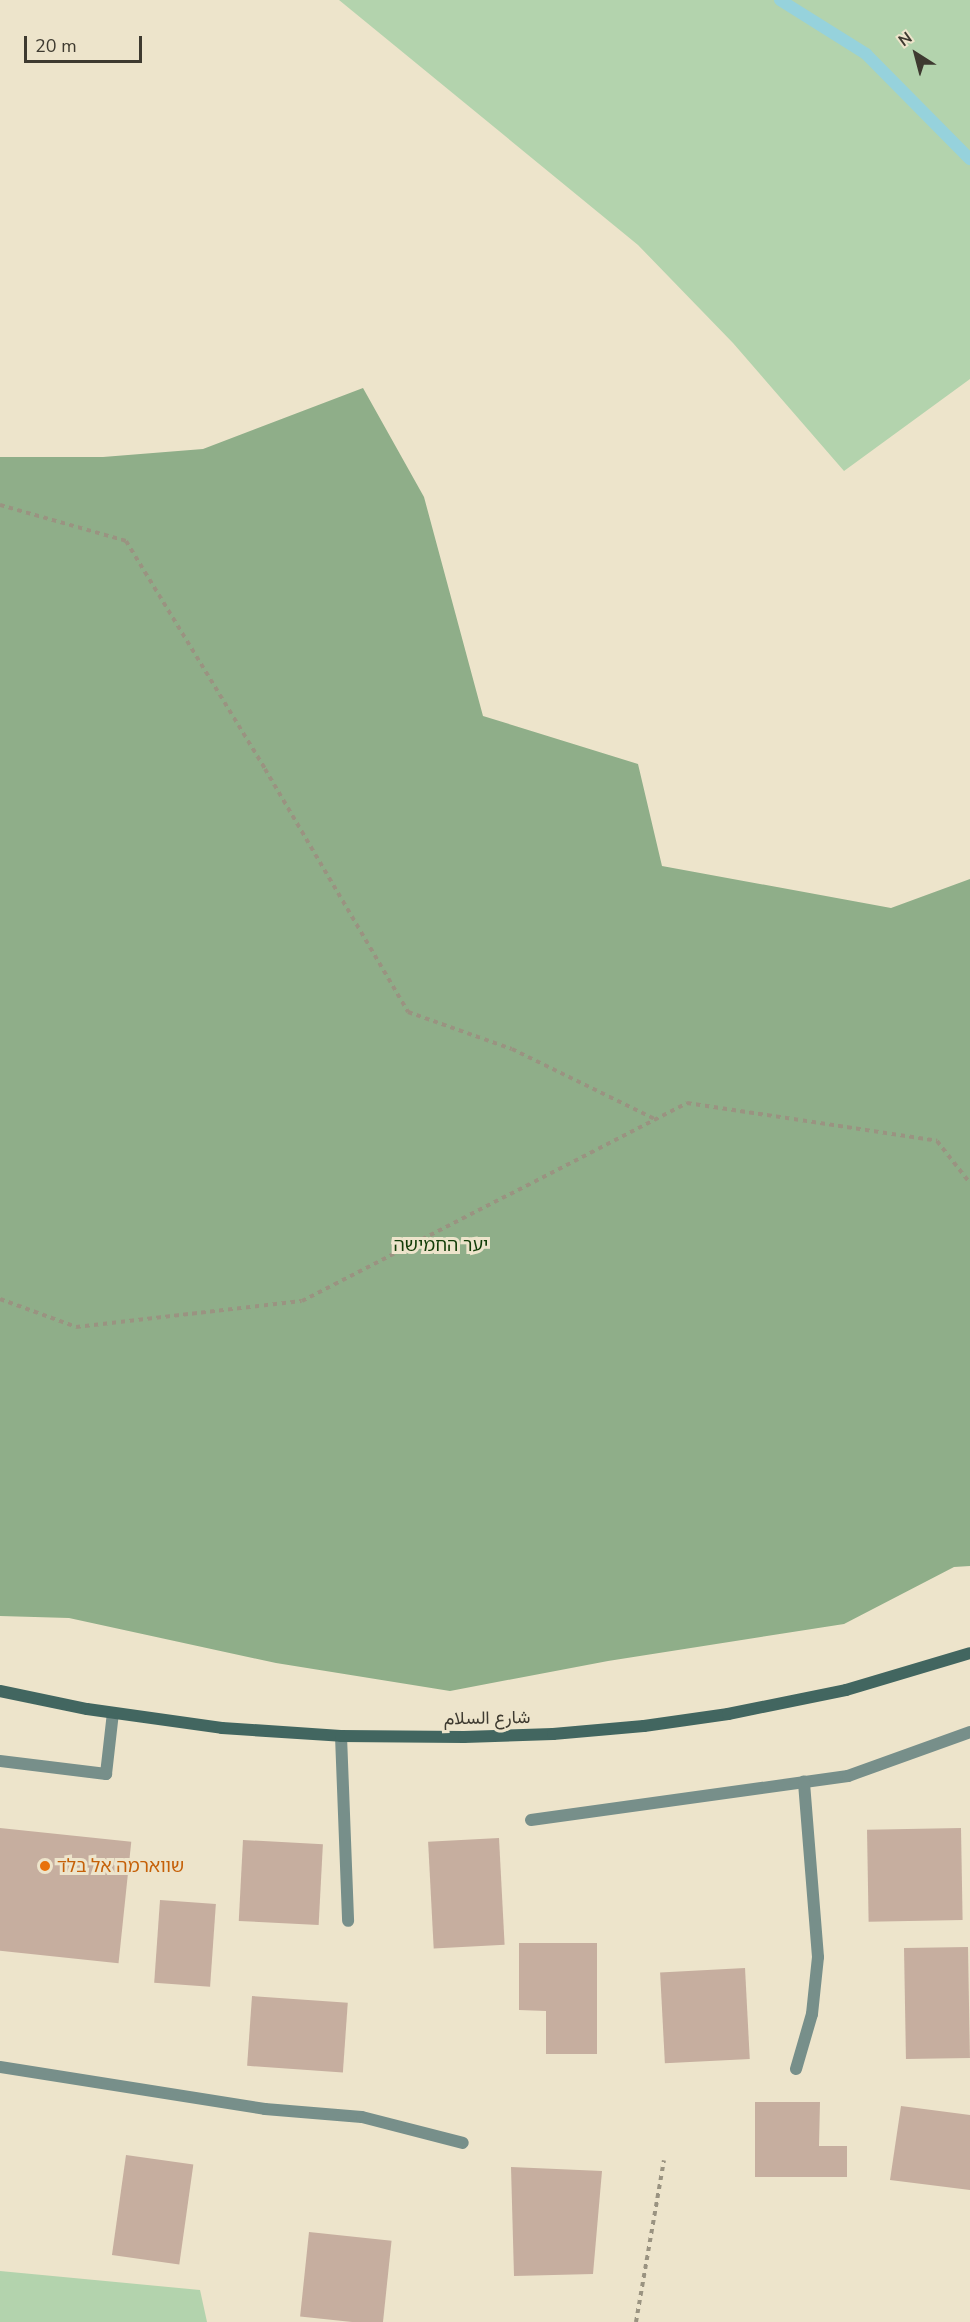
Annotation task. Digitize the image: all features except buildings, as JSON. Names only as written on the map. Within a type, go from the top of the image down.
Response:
[{"type":"main road","name":"شارع السلام","points":[[0,1691],[112,1713],[222,1728],[341,1736],[464,1737],[553,1734],[644,1726],[728,1714],[846,1690],[970,1653]]},
{"type":"lane","points":[[0,1761],[106,1774],[112,1713]]},
{"type":"lane","points":[[531,1820],[848,1776],[970,1732]]},
{"type":"lane","points":[[341,1736],[348,1921]]},
{"type":"lane","points":[[796,2069],[812,2014],[818,1958],[804,1782]]},
{"type":"lane","points":[[0,2067],[265,2109],[362,2117],[463,2143]]},
{"type":"path","points":[[0,505],[126,541],[408,1012],[512,1049],[656,1119]]},
{"type":"path","points":[[0,1299],[76,1326],[302,1301],[687,1103],[937,1141],[970,1183]]},
{"type":"path","points":[[636,2322],[664,2160]]},
{"type":"green space","points":[[339,0],[970,0],[970,379],[844,471],[733,343],[638,245]]},
{"type":"green space","name":"יער החמישה","points":[[363,388],[424,497],[483,716],[638,764],[662,866],[891,908],[970,879],[970,1566],[954,1567],[844,1624],[608,1661],[450,1691],[276,1663],[69,1618],[0,1616],[0,457],[103,457],[203,449]]},
{"type":"green space","points":[[0,2271],[200,2290],[207,2322],[0,2322]]},
{"type":"waterway","points":[[780,0],[866,54],[970,159]]},
{"type":"place","name":"שווארמה אל בלד","points":[[45,1866]]}]
